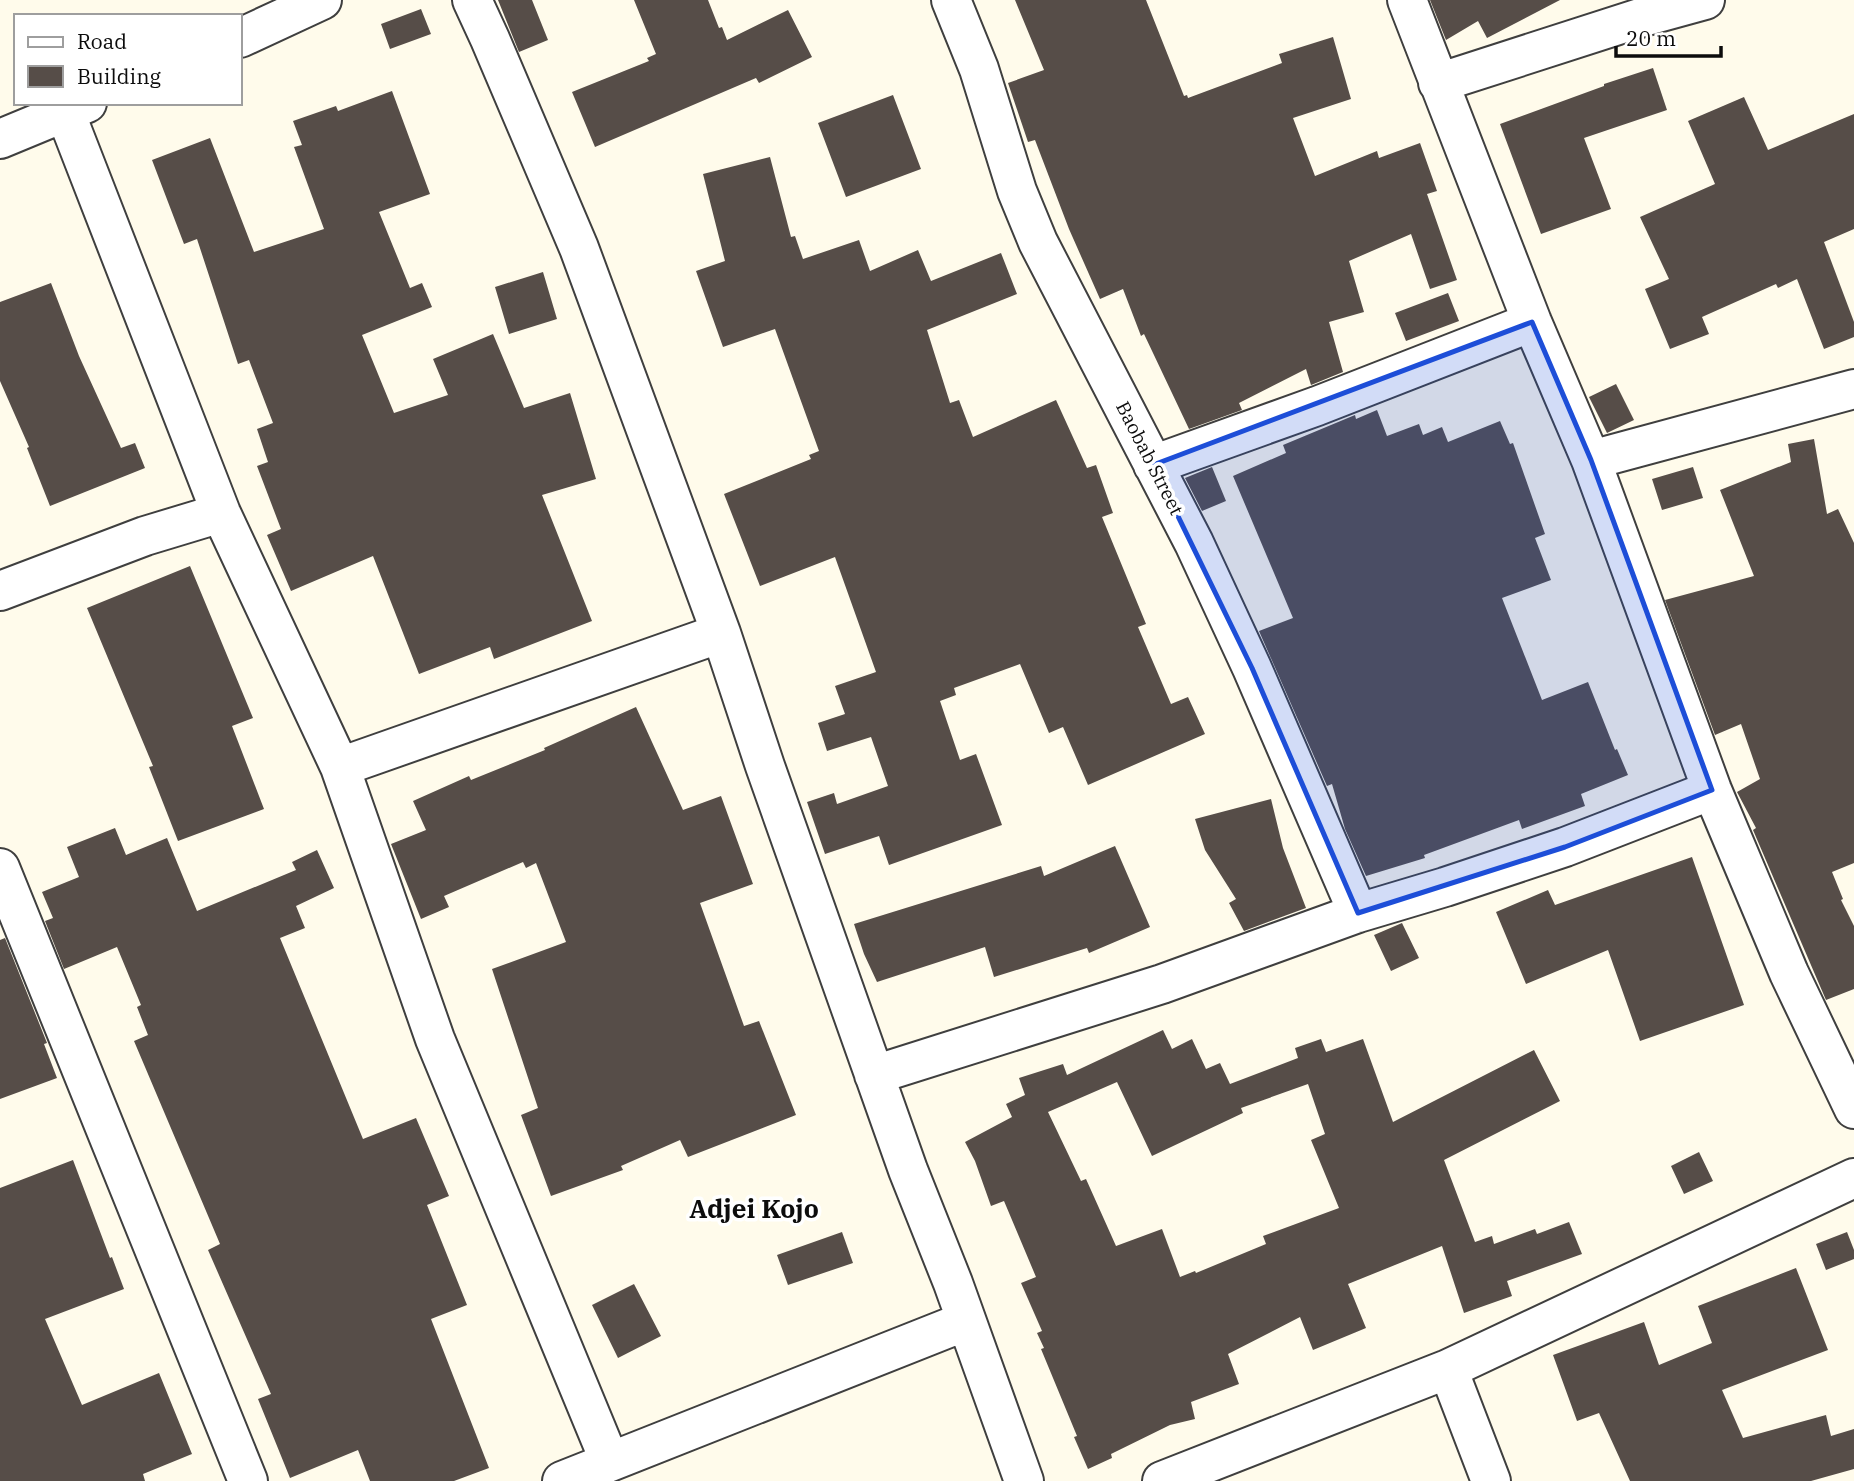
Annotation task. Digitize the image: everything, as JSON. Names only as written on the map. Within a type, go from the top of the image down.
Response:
[{"type":"street","points":[[242,37],[322,0]]},
{"type":"street","points":[[472,0],[579,248],[721,632],[874,1075],[1024,1481]]},
{"type":"street","name":"Baobab Street","points":[[951,0],[979,69],[1017,191],[1038,242],[1194,543],[1252,668],[1358,913]]},
{"type":"street","points":[[1407,0],[1532,322],[1591,460],[1712,790],[1789,973],[1854,1109]]},
{"type":"street","points":[[1438,83],[1643,17],[1705,0]]},
{"type":"street","points":[[0,139],[76,108],[221,513],[340,767],[435,1040],[610,1462]]},
{"type":"street","points":[[1153,465],[1317,406],[1532,322]]},
{"type":"street","points":[[1591,460],[1854,389]]},
{"type":"street","points":[[0,590],[145,536],[221,513]]},
{"type":"street","points":[[340,767],[721,632]]},
{"type":"street","points":[[874,1075],[1162,984],[1358,913],[1565,847],[1712,790]]},
{"type":"street","points":[[0,868],[247,1481]]},
{"type":"street","points":[[1162,1481],[1448,1369],[1854,1178]]},
{"type":"street","points":[[562,1481],[966,1321]]},
{"type":"street","points":[[1448,1369],[1491,1481]]},
{"type":"highlighted area","points":[[1532,322],[1591,460],[1712,790],[1565,847],[1358,913],[1252,668],[1153,465]]},
{"type":"building","points":[[498,0],[532,0],[548,40],[519,52]]},
{"type":"building","points":[[634,0],[708,0],[727,40],[788,10],[812,57],[759,83],[756,78],[595,147],[572,92],[649,61],[647,58],[656,54]]},
{"type":"building","points":[[1015,0],[1146,0],[1184,96],[1187,95],[1188,98],[1282,63],[1279,54],[1333,37],[1351,99],[1293,118],[1315,176],[1377,151],[1379,158],[1420,143],[1437,191],[1427,194],[1457,280],[1430,289],[1411,234],[1349,261],[1364,312],[1329,322],[1343,372],[1311,385],[1306,369],[1239,403],[1242,410],[1189,429],[1144,334],[1141,336],[1123,289],[1100,299],[1069,229],[1035,140],[1028,142],[1008,83],[1044,70]]},
{"type":"building","points":[[1430,0],[1560,0],[1487,38],[1478,21],[1446,40]]},
{"type":"building","points":[[421,9],[431,34],[390,49],[381,24]]},
{"type":"building","points":[[1653,68],[1667,110],[1584,138],[1611,209],[1541,234],[1500,124]]},
{"type":"building","points":[[392,91],[430,194],[379,212],[410,288],[422,283],[432,307],[362,335],[394,413],[448,395],[433,359],[493,334],[524,408],[570,393],[596,479],[542,495],[592,621],[494,659],[490,647],[419,674],[373,556],[291,591],[267,535],[281,529],[257,466],[268,462],[257,429],[273,423],[249,360],[238,364],[197,239],[184,244],[152,160],[210,138],[254,252],[324,229],[294,147],[302,145],[293,121],[336,106],[338,111]]},
{"type":"building","points":[[893,95],[921,169],[846,197],[818,123]]},
{"type":"building","points":[[1744,97],[1768,150],[1854,114],[1854,229],[1824,242],[1854,322],[1854,337],[1824,349],[1797,279],[1778,288],[1776,284],[1702,317],[1709,334],[1670,349],[1645,289],[1669,279],[1640,217],[1715,184],[1688,121]]},
{"type":"building","points":[[770,157],[791,237],[795,236],[803,259],[859,240],[870,271],[918,250],[931,281],[1001,253],[1017,294],[927,330],[950,403],[959,400],[973,437],[1056,400],[1087,468],[1096,465],[1113,513],[1102,517],[1146,624],[1138,627],[1171,704],[1188,697],[1205,734],[1088,785],[1063,727],[1049,733],[1020,664],[954,688],[956,695],[940,701],[960,760],[976,754],[1002,825],[889,865],[879,836],[825,854],[807,802],[834,793],[837,804],[888,786],[871,737],[827,751],[818,723],[845,714],[835,686],[876,672],[835,557],[760,586],[724,494],[811,459],[809,455],[819,451],[775,329],[723,347],[696,271],[725,261],[703,174]]},
{"type":"building","points":[[543,272],[557,319],[509,334],[495,287]]},
{"type":"building","points":[[51,283],[79,356],[121,448],[135,443],[145,468],[50,506],[27,448],[29,447],[0,381],[0,302]]},
{"type":"building","points":[[1448,293],[1459,321],[1406,341],[1395,313]]},
{"type":"building","points":[[1616,384],[1634,420],[1607,433],[1589,397]]},
{"type":"building","points":[[1377,410],[1387,436],[1419,424],[1423,435],[1442,427],[1448,442],[1500,421],[1510,444],[1513,443],[1545,534],[1535,538],[1551,580],[1502,598],[1542,700],[1588,682],[1628,775],[1581,794],[1585,806],[1522,829],[1519,820],[1424,855],[1425,858],[1366,876],[1345,829],[1332,784],[1327,786],[1259,631],[1293,618],[1233,476],[1286,453],[1283,445],[1355,415],[1356,419]]},
{"type":"building","points":[[1814,439],[1827,514],[1838,509],[1854,543],[1854,863],[1832,872],[1843,899],[1841,900],[1854,926],[1854,989],[1826,1000],[1753,830],[1756,828],[1737,792],[1760,779],[1741,724],[1715,735],[1665,600],[1754,576],[1720,490],[1791,462],[1788,444]]},
{"type":"building","points":[[1212,467],[1226,501],[1202,511],[1185,478]]},
{"type":"building","points":[[1693,467],[1703,498],[1662,510],[1652,479]]},
{"type":"building","points":[[190,566],[253,718],[232,726],[264,809],[178,841],[149,767],[153,766],[87,608]]},
{"type":"building","points":[[636,707],[683,810],[721,796],[753,884],[700,903],[744,1026],[759,1021],[796,1115],[688,1157],[680,1140],[621,1166],[623,1170],[551,1196],[521,1115],[538,1108],[492,969],[566,942],[536,863],[526,868],[523,862],[444,896],[449,907],[421,919],[391,844],[426,830],[413,801],[469,776],[471,780],[545,750],[544,748]]},
{"type":"building","points":[[1271,799],[1283,848],[1306,908],[1244,931],[1229,903],[1236,899],[1205,850],[1195,819]]},
{"type":"building","points":[[115,828],[126,855],[167,838],[197,911],[296,870],[292,862],[317,850],[334,888],[296,906],[305,928],[280,938],[363,1139],[416,1118],[449,1196],[427,1205],[467,1305],[431,1319],[489,1468],[454,1481],[370,1481],[358,1450],[290,1478],[258,1399],[271,1394],[208,1250],[220,1244],[134,1041],[148,1035],[137,1007],[141,1005],[117,947],[64,969],[45,921],[53,918],[42,892],[79,877],[67,847]]},
{"type":"building","points":[[1115,846],[1150,927],[1089,953],[1087,948],[994,977],[985,947],[877,982],[854,924],[1041,866],[1044,876]]},
{"type":"building","points":[[1692,857],[1744,1005],[1640,1041],[1608,950],[1526,984],[1496,912],[1548,890],[1555,905]]},
{"type":"building","points":[[1402,923],[1419,958],[1391,971],[1374,935]]},
{"type":"building","points":[[5,938],[47,1043],[44,1044],[57,1078],[0,1099],[0,940]]},
{"type":"building","points":[[1163,1030],[1172,1049],[1192,1039],[1206,1069],[1220,1063],[1230,1084],[1298,1058],[1295,1048],[1321,1039],[1326,1052],[1363,1039],[1393,1122],[1534,1050],[1560,1101],[1444,1160],[1475,1242],[1492,1236],[1494,1244],[1535,1229],[1537,1234],[1569,1222],[1582,1254],[1507,1281],[1512,1296],[1464,1313],[1442,1246],[1348,1284],[1366,1328],[1313,1350],[1300,1317],[1228,1354],[1239,1384],[1191,1402],[1195,1419],[1170,1425],[1111,1454],[1112,1458],[1088,1469],[1041,1349],[1044,1348],[1037,1333],[1042,1331],[1021,1283],[1036,1277],[1004,1201],[991,1206],[975,1161],[965,1142],[1012,1117],[1006,1104],[1025,1095],[1019,1078],[1063,1064],[1067,1075]],"holes":[[[1117,1082],[1152,1156],[1243,1113],[1241,1108],[1308,1084],[1325,1134],[1311,1140],[1339,1208],[1263,1236],[1266,1244],[1180,1277],[1162,1229],[1116,1246],[1086,1179],[1081,1181],[1048,1112]]]},
{"type":"building","points":[[1699,1152],[1713,1181],[1684,1194],[1671,1166]]},
{"type":"building","points":[[73,1160],[124,1289],[45,1319],[82,1405],[159,1373],[192,1454],[143,1474],[145,1481],[0,1481],[0,1188]]},
{"type":"building","points":[[842,1232],[853,1263],[788,1285],[777,1255]]},
{"type":"building","points":[[1847,1232],[1854,1250],[1854,1259],[1826,1270],[1816,1244]]},
{"type":"building","points":[[1796,1268],[1828,1350],[1722,1390],[1743,1438],[1826,1415],[1831,1436],[1854,1429],[1854,1469],[1811,1481],[1630,1481],[1599,1413],[1577,1421],[1553,1355],[1644,1322],[1659,1365],[1712,1343],[1698,1306]]},
{"type":"building","points":[[634,1284],[661,1336],[618,1358],[592,1305]]},
{"type":"district","name":"Adjei Kojo","points":[[754,1209]]}]
